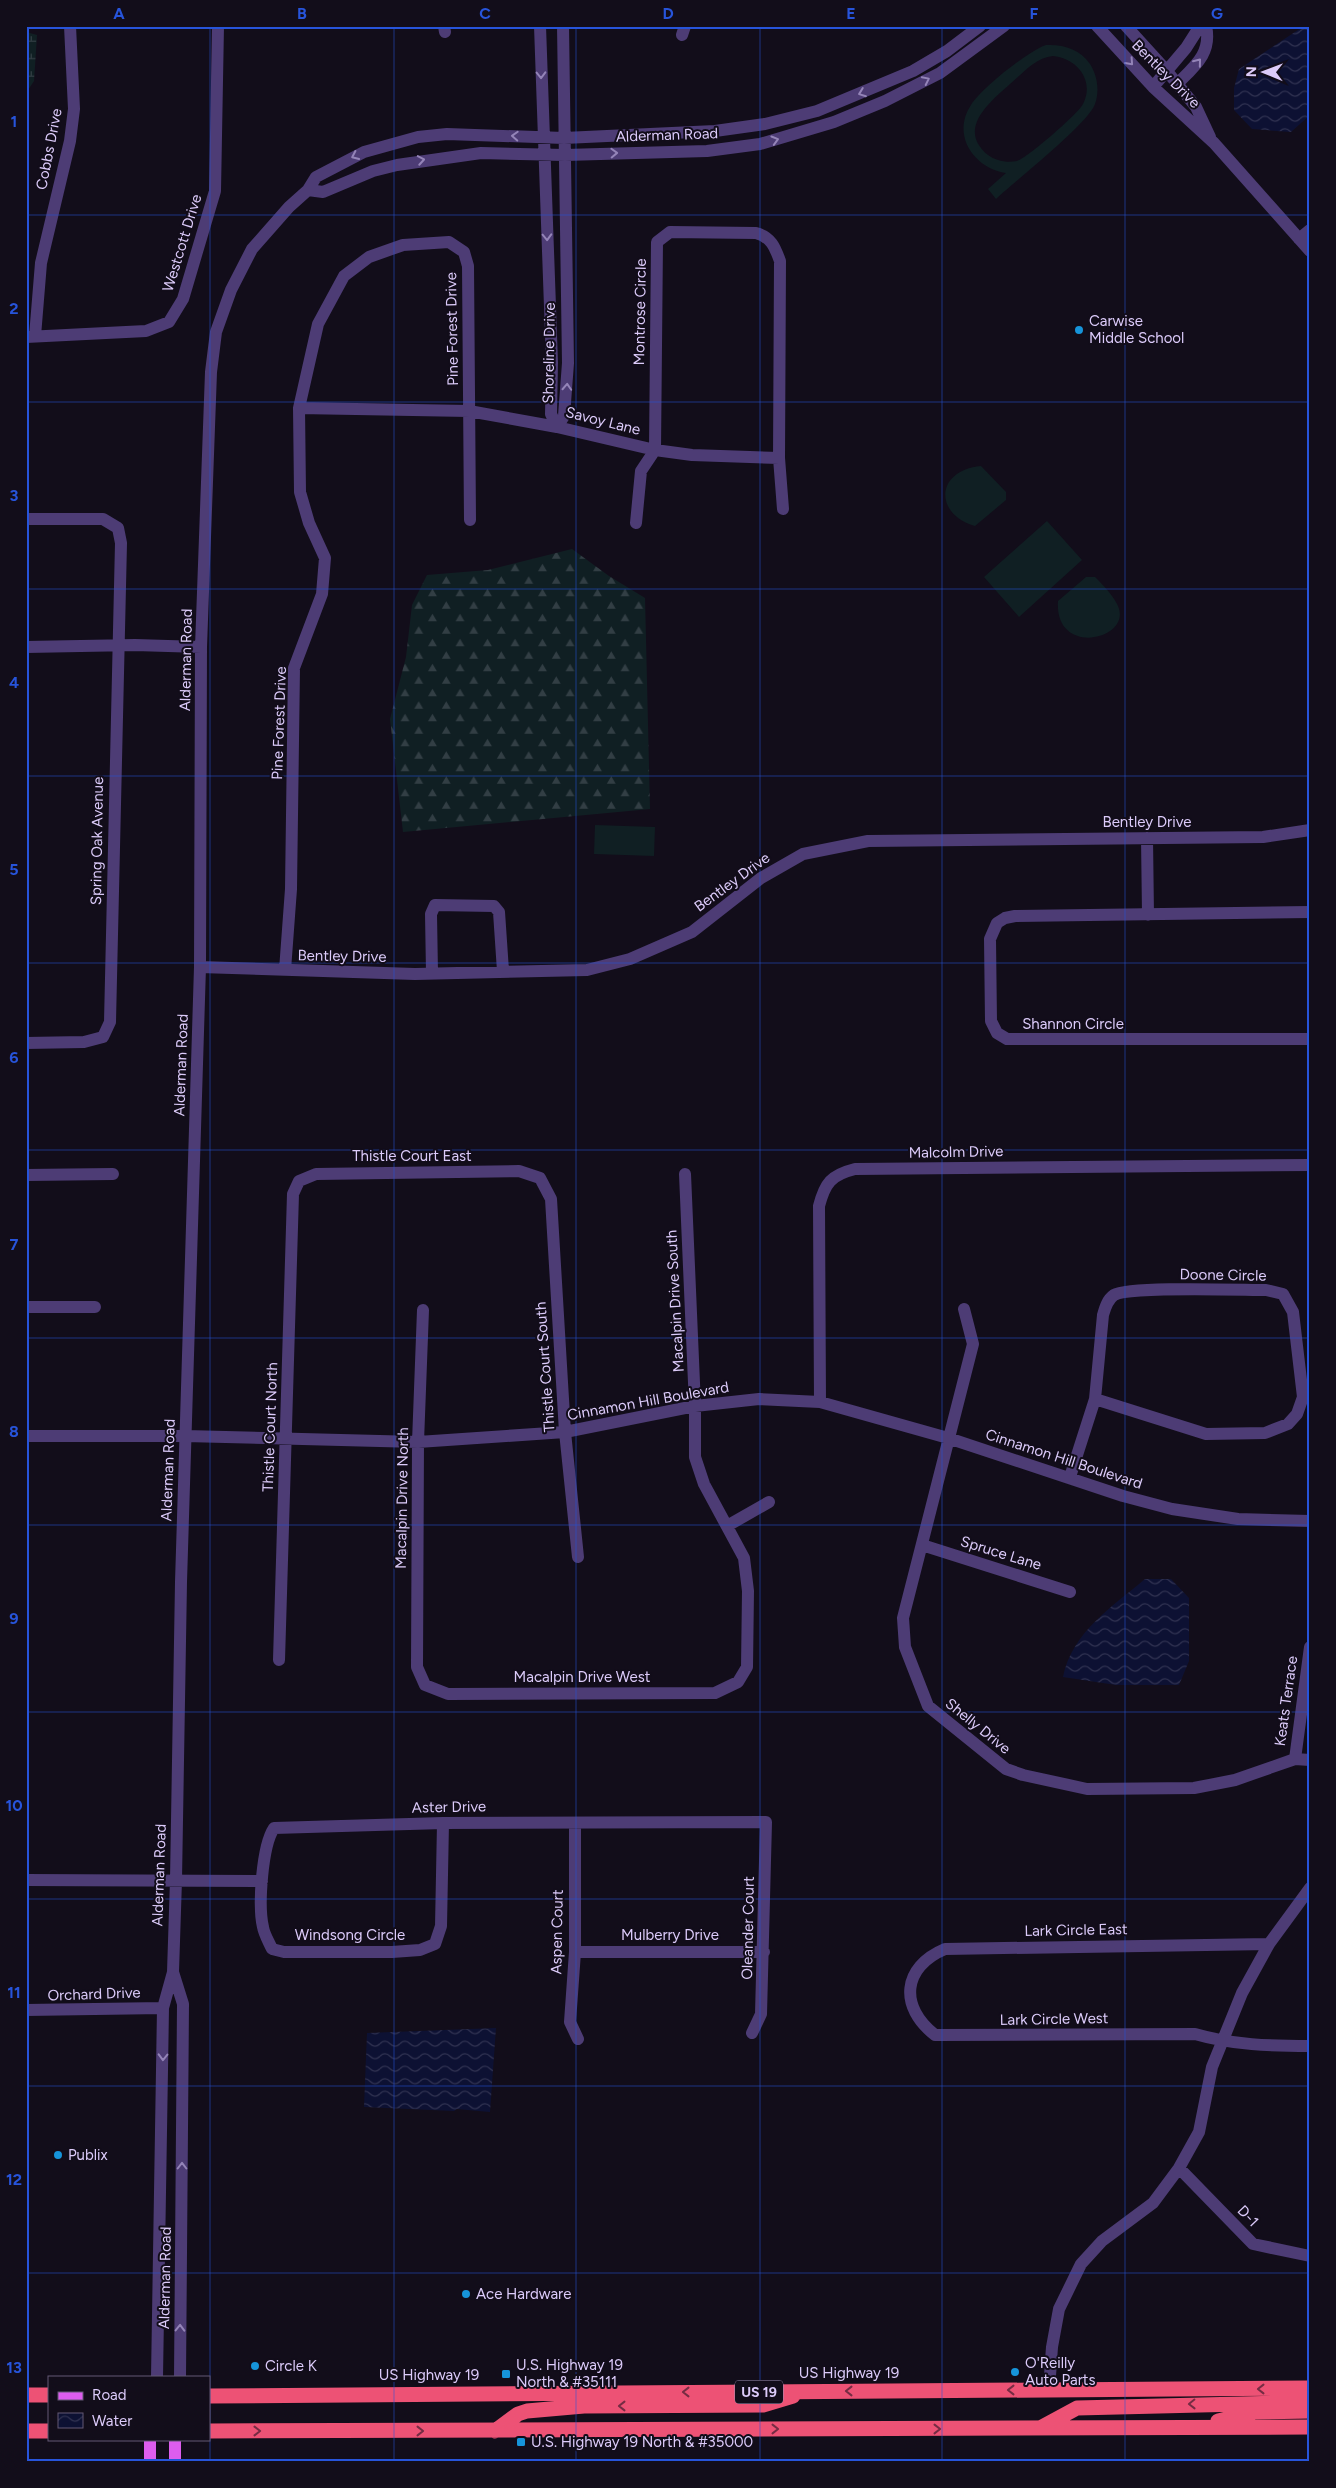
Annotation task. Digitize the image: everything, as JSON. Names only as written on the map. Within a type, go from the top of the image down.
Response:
[{"type":"highway","name":"US Highway 19","points":[[210,2396],[1310,2388]]},
{"type":"highway","points":[[495,2431],[518,2414],[527,2410],[584,2406],[763,2406],[809,2391]]},
{"type":"highway","points":[[26,2395],[48,2395]]},
{"type":"highway","points":[[1039,2428],[1077,2408],[1279,2403],[1310,2396]]},
{"type":"highway","points":[[1195,2427],[1254,2412],[1310,2412]]},
{"type":"highway","points":[[210,2431],[1310,2427]]},
{"type":"highway","points":[[26,2431],[48,2431]]},
{"type":"main road","points":[[150,2440],[150,2462]]},
{"type":"main road","points":[[175,2440],[175,2462]]},
{"type":"street","name":"Cobbs Drive","points":[[30,336],[41,263],[70,140],[74,109],[70,26]]},
{"type":"street","name":"Westcott Drive","points":[[30,336],[146,331],[169,322],[183,299],[215,191],[218,26]]},
{"type":"street","name":"Shoreline Drive","points":[[540,26],[542,137],[552,363],[551,414],[557,427]]},
{"type":"street","name":"Shoreline Drive","points":[[557,427],[564,416],[568,363],[563,26]]},
{"type":"street","name":"Alderman Road","points":[[157,2376],[163,2008],[173,1972],[185,1436],[200,967],[201,647],[211,372],[216,332],[231,290],[252,249],[289,207],[308,190],[316,178],[364,152],[418,137],[477,134],[564,138],[715,131],[765,124],[800,115],[852,97],[913,71],[947,51],[980,26]]},
{"type":"street","name":"Alderman Road","points":[[308,190],[323,192],[373,171],[430,158],[481,153],[565,155],[707,151],[760,144],[834,122],[885,101],[940,74],[1004,26]]},
{"type":"street","name":"Bentley Drive","points":[[1097,26],[1153,87],[1214,144],[1310,251]]},
{"type":"street","name":"Bentley Drive","points":[[1126,26],[1196,107],[1214,144]]},
{"type":"street","points":[[1153,87],[1200,26]]},
{"type":"street","points":[[1178,84],[1201,61],[1207,44],[1206,26]]},
{"type":"street","points":[[1193,37],[1207,44]]},
{"type":"street","points":[[1299,239],[1310,230]]},
{"type":"street","name":"Montrose Circle","points":[[655,450],[657,242],[670,232],[748,233],[765,236],[775,246],[780,260],[779,458]]},
{"type":"street","name":"Pine Forest Drive","points":[[285,970],[291,889],[294,668],[322,594],[325,558],[309,523],[300,492],[299,408],[318,324],[344,276],[369,257],[403,245],[449,242],[464,252],[470,279],[470,520]]},
{"type":"street","name":"Savoy Lane","points":[[299,408],[469,411],[557,427],[655,450],[692,455],[779,458]]},
{"type":"street","points":[[636,523],[641,471],[655,450]]},
{"type":"street","points":[[779,458],[783,509]]},
{"type":"street","name":"Spring Oak Avenue","points":[[26,519],[103,519],[118,528],[121,543],[110,1022],[103,1037],[84,1042],[26,1043]]},
{"type":"street","points":[[26,647],[118,645],[201,647]]},
{"type":"street","name":"Bentley Drive","points":[[200,967],[432,973],[587,970],[630,960],[692,932],[761,878],[803,854],[868,841],[1263,837],[1310,830]]},
{"type":"street","points":[[1147,838],[1148,915]]},
{"type":"street","points":[[432,973],[431,914],[434,905],[494,906],[499,912],[503,971]]},
{"type":"street","name":"Shannon Circle","points":[[1310,912],[1015,916],[1001,920],[994,927],[990,939],[990,1014],[993,1028],[1002,1037],[1013,1041],[1310,1039]]},
{"type":"street","name":"Malcolm Drive","points":[[820,1402],[819,1206],[824,1189],[837,1174],[855,1169],[1310,1165]]},
{"type":"street","name":"Thistle Court East","points":[[293,1194],[299,1181],[316,1174],[519,1172],[540,1178]]},
{"type":"street","points":[[26,1175],[112,1174]]},
{"type":"street","name":"Macalpin Drive South","points":[[685,1174],[696,1406],[696,1457],[704,1484],[744,1558],[748,1591],[747,1667],[738,1682]]},
{"type":"street","name":"Thistle Court South","points":[[540,1178],[551,1199],[565,1432],[578,1557]]},
{"type":"street","name":"Thistle Court North","points":[[279,1660],[293,1194]]},
{"type":"street","name":"Doone Circle","points":[[1070,1477],[1094,1400],[1102,1315],[1106,1304],[1114,1295],[1137,1291],[1266,1290],[1282,1294],[1293,1312],[1303,1398],[1297,1414],[1288,1424],[1265,1433],[1206,1434],[1094,1400]]},
{"type":"street","points":[[26,1307],[95,1308]]},
{"type":"street","name":"Shelly Drive","points":[[964,1309],[973,1344],[902,1618],[905,1646],[928,1706],[1006,1769],[1023,1776],[1087,1789],[1194,1788],[1235,1780],[1295,1759],[1310,1760]]},
{"type":"street","name":"Macalpin Drive North","points":[[423,1310],[418,1442],[416,1667],[425,1685]]},
{"type":"street","name":"Cinnamon Hill Boulevard","points":[[26,1436],[185,1436],[418,1442],[499,1438],[565,1432],[696,1406],[759,1399],[820,1402],[948,1438],[1123,1496],[1172,1509],[1238,1519],[1310,1521]]},
{"type":"street","points":[[727,1526],[769,1502]]},
{"type":"street","name":"Spruce Lane","points":[[922,1545],[1070,1592]]},
{"type":"street","name":"Keats Terrace","points":[[1295,1759],[1310,1647]]},
{"type":"street","name":"Macalpin Drive West","points":[[425,1685],[448,1694],[715,1693],[738,1682]]},
{"type":"street","name":"Aster Drive","points":[[262,1881],[265,1848],[274,1828],[443,1823],[766,1822]]},
{"type":"street","name":"Oleander Court","points":[[752,2033],[762,2014],[766,1822]]},
{"type":"street","name":"Windsong Circle","points":[[262,1881],[263,1927],[272,1948],[284,1952],[420,1950],[435,1944],[441,1926],[443,1823]]},
{"type":"street","name":"Aspen Court","points":[[575,1823],[575,1952],[570,2022],[578,2040]]},
{"type":"street","points":[[26,1880],[262,1881]]},
{"type":"street","points":[[1049,2390],[1052,2347],[1059,2310],[1080,2264],[1102,2241],[1153,2203],[1179,2168],[1200,2132],[1212,2067],[1242,1993],[1269,1944],[1310,1888]]},
{"type":"street","name":"Lark Circle East","points":[[910,1995],[912,1980],[919,1968],[930,1955],[945,1949],[1269,1944]]},
{"type":"street","name":"Mulberry Drive","points":[[575,1952],[764,1952]]},
{"type":"street","name":"Alderman Road","points":[[173,1972],[183,2004],[180,2376]]},
{"type":"street","name":"Lark Circle West","points":[[910,1995],[912,2009],[922,2026],[935,2035],[1195,2034],[1222,2042],[1270,2046],[1310,2046]]},
{"type":"street","name":"Orchard Drive","points":[[26,2010],[163,2008]]},
{"type":"street","name":"D-1","points":[[1179,2168],[1253,2244],[1310,2256]]},
{"type":"green space","points":[[26,32],[37,35],[34,81],[26,93]]},
{"type":"green space","points":[[1046,45],[1059,45],[1076,51],[1086,59],[1090,64],[1097,83],[1097,99],[1090,113],[1066,138],[996,199],[988,189],[1006,173],[994,170],[984,164],[969,148],[965,138],[965,116],[971,105],[985,89],[1017,62]],"holes":[[[1047,57],[1062,58],[1070,61],[1082,72],[1087,87],[1083,104],[1063,126],[1023,158],[1009,162],[994,159],[988,155],[979,145],[975,135],[979,116],[1002,91],[1035,63]]]},
{"type":"green space","points":[[981,466],[1006,492],[1006,500],[975,526],[961,520],[952,512],[947,503],[945,493],[948,484],[955,475],[966,469]]},
{"type":"green space","points":[[1047,521],[1082,560],[1019,617],[984,577]]},
{"type":"green space","points":[[572,549],[609,576],[645,598],[650,809],[403,832],[390,719],[406,657],[412,605],[427,575],[488,570]]},
{"type":"green space","points":[[1086,577],[1095,577],[1107,590],[1117,604],[1120,616],[1115,626],[1106,634],[1093,637],[1080,637],[1068,631],[1060,619],[1058,601]]},
{"type":"green space","points":[[595,825],[655,827],[654,856],[594,854]]},
{"type":"water","points":[[1304,26],[1310,26],[1310,115],[1291,132],[1252,129],[1234,110],[1234,88],[1239,69]]},
{"type":"water","points":[[1145,1579],[1171,1579],[1189,1598],[1189,1661],[1179,1685],[1116,1685],[1063,1677],[1068,1661],[1084,1634],[1107,1610]]},
{"type":"water","points":[[496,2028],[490,2112],[457,2109],[454,2111],[364,2107],[367,2033]]},
{"type":"place","name":"Carwise Middle School","points":[[1079,330]]},
{"type":"place","name":"Publix","points":[[58,2155]]},
{"type":"place","name":"Ace Hardware","points":[[466,2294]]},
{"type":"place","name":"Circle K","points":[[255,2366]]},
{"type":"place","name":"O'Reilly Auto Parts","points":[[1015,2372]]},
{"type":"place","name":"U.S. Highway 19 North & #35111","points":[[506,2374]]},
{"type":"place","name":"U.S. Highway 19 North & #35000","points":[[521,2442]]}]
